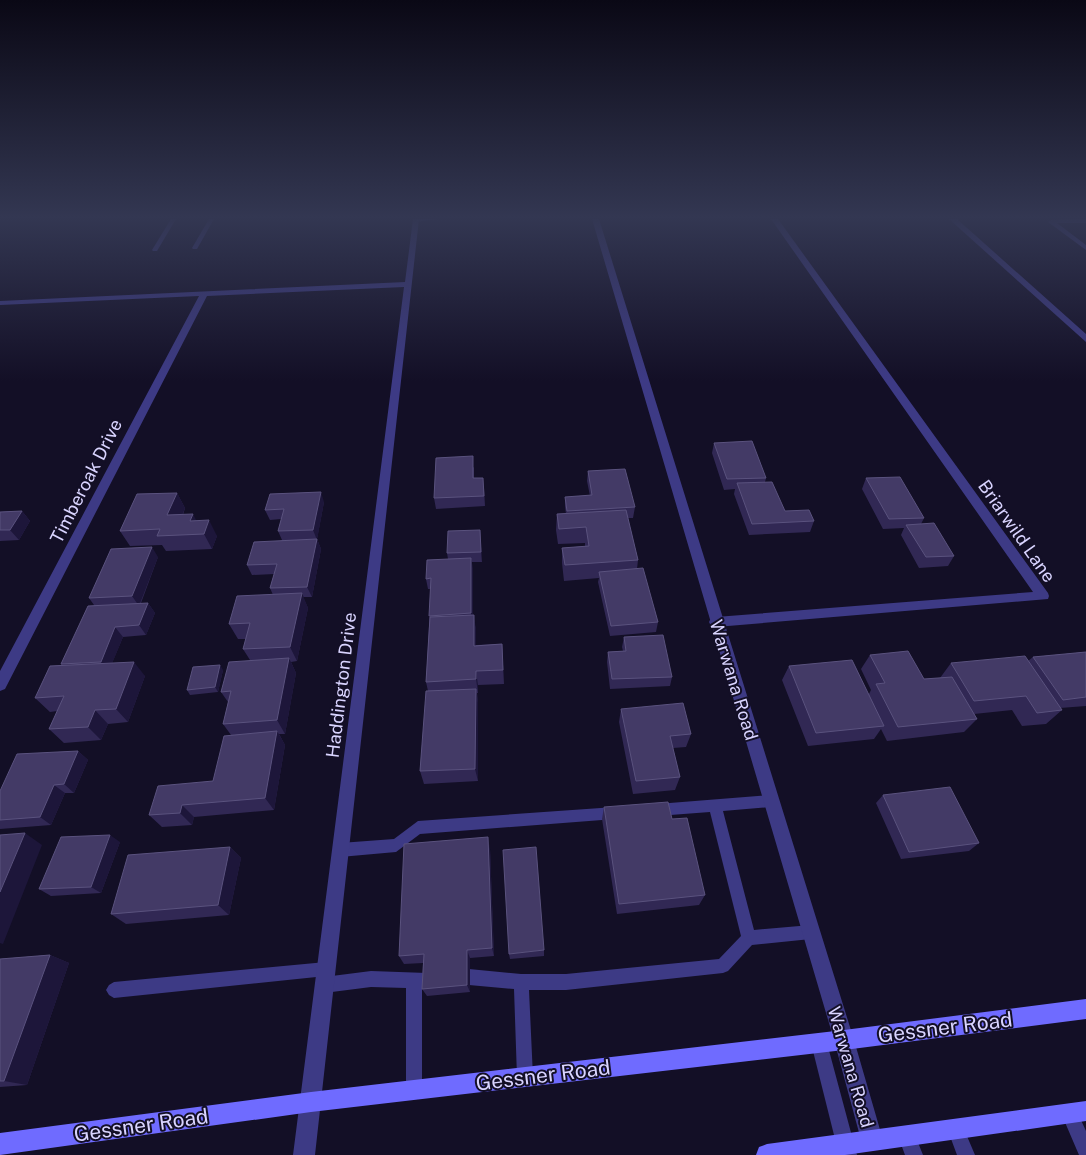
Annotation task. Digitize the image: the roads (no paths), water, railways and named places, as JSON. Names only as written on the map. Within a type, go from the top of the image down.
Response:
[{"type":"main road","name":"Gessner Road","points":[[0,1144],[310,1102],[819,1043],[1086,1009]]},
{"type":"main road","points":[[767,1155],[847,1150],[872,1140],[910,1145],[955,1128],[1077,1112]]},
{"type":"street","name":"Haddington Drive","points":[[304,1155],[409,273]]},
{"type":"street","name":"Warwana Road","points":[[611,273],[844,1040],[872,1140]]},
{"type":"street","name":"Briarwild Lane","points":[[716,622],[1043,596],[812,273]]},
{"type":"street","points":[[1012,273],[1086,339]]},
{"type":"street","points":[[0,303],[407,284]]},
{"type":"street","name":"Timberoak Drive","points":[[0,685],[204,294]]},
{"type":"lane","points":[[648,811],[771,801]]},
{"type":"lane","points":[[715,805],[749,938]]},
{"type":"lane","points":[[340,850],[396,845],[418,828],[629,812]]},
{"type":"lane","points":[[469,977],[520,982],[566,982],[723,966],[749,938],[811,932]]},
{"type":"lane","points":[[114,990],[326,969]]},
{"type":"lane","points":[[324,985],[371,979],[421,981],[414,1090]]},
{"type":"lane","points":[[520,982],[525,1077]]},
{"type":"lane","points":[[819,1043],[847,1150]]},
{"type":"lane","points":[[1077,1112],[1086,1150]]},
{"type":"lane","points":[[955,1128],[966,1155]]}]
